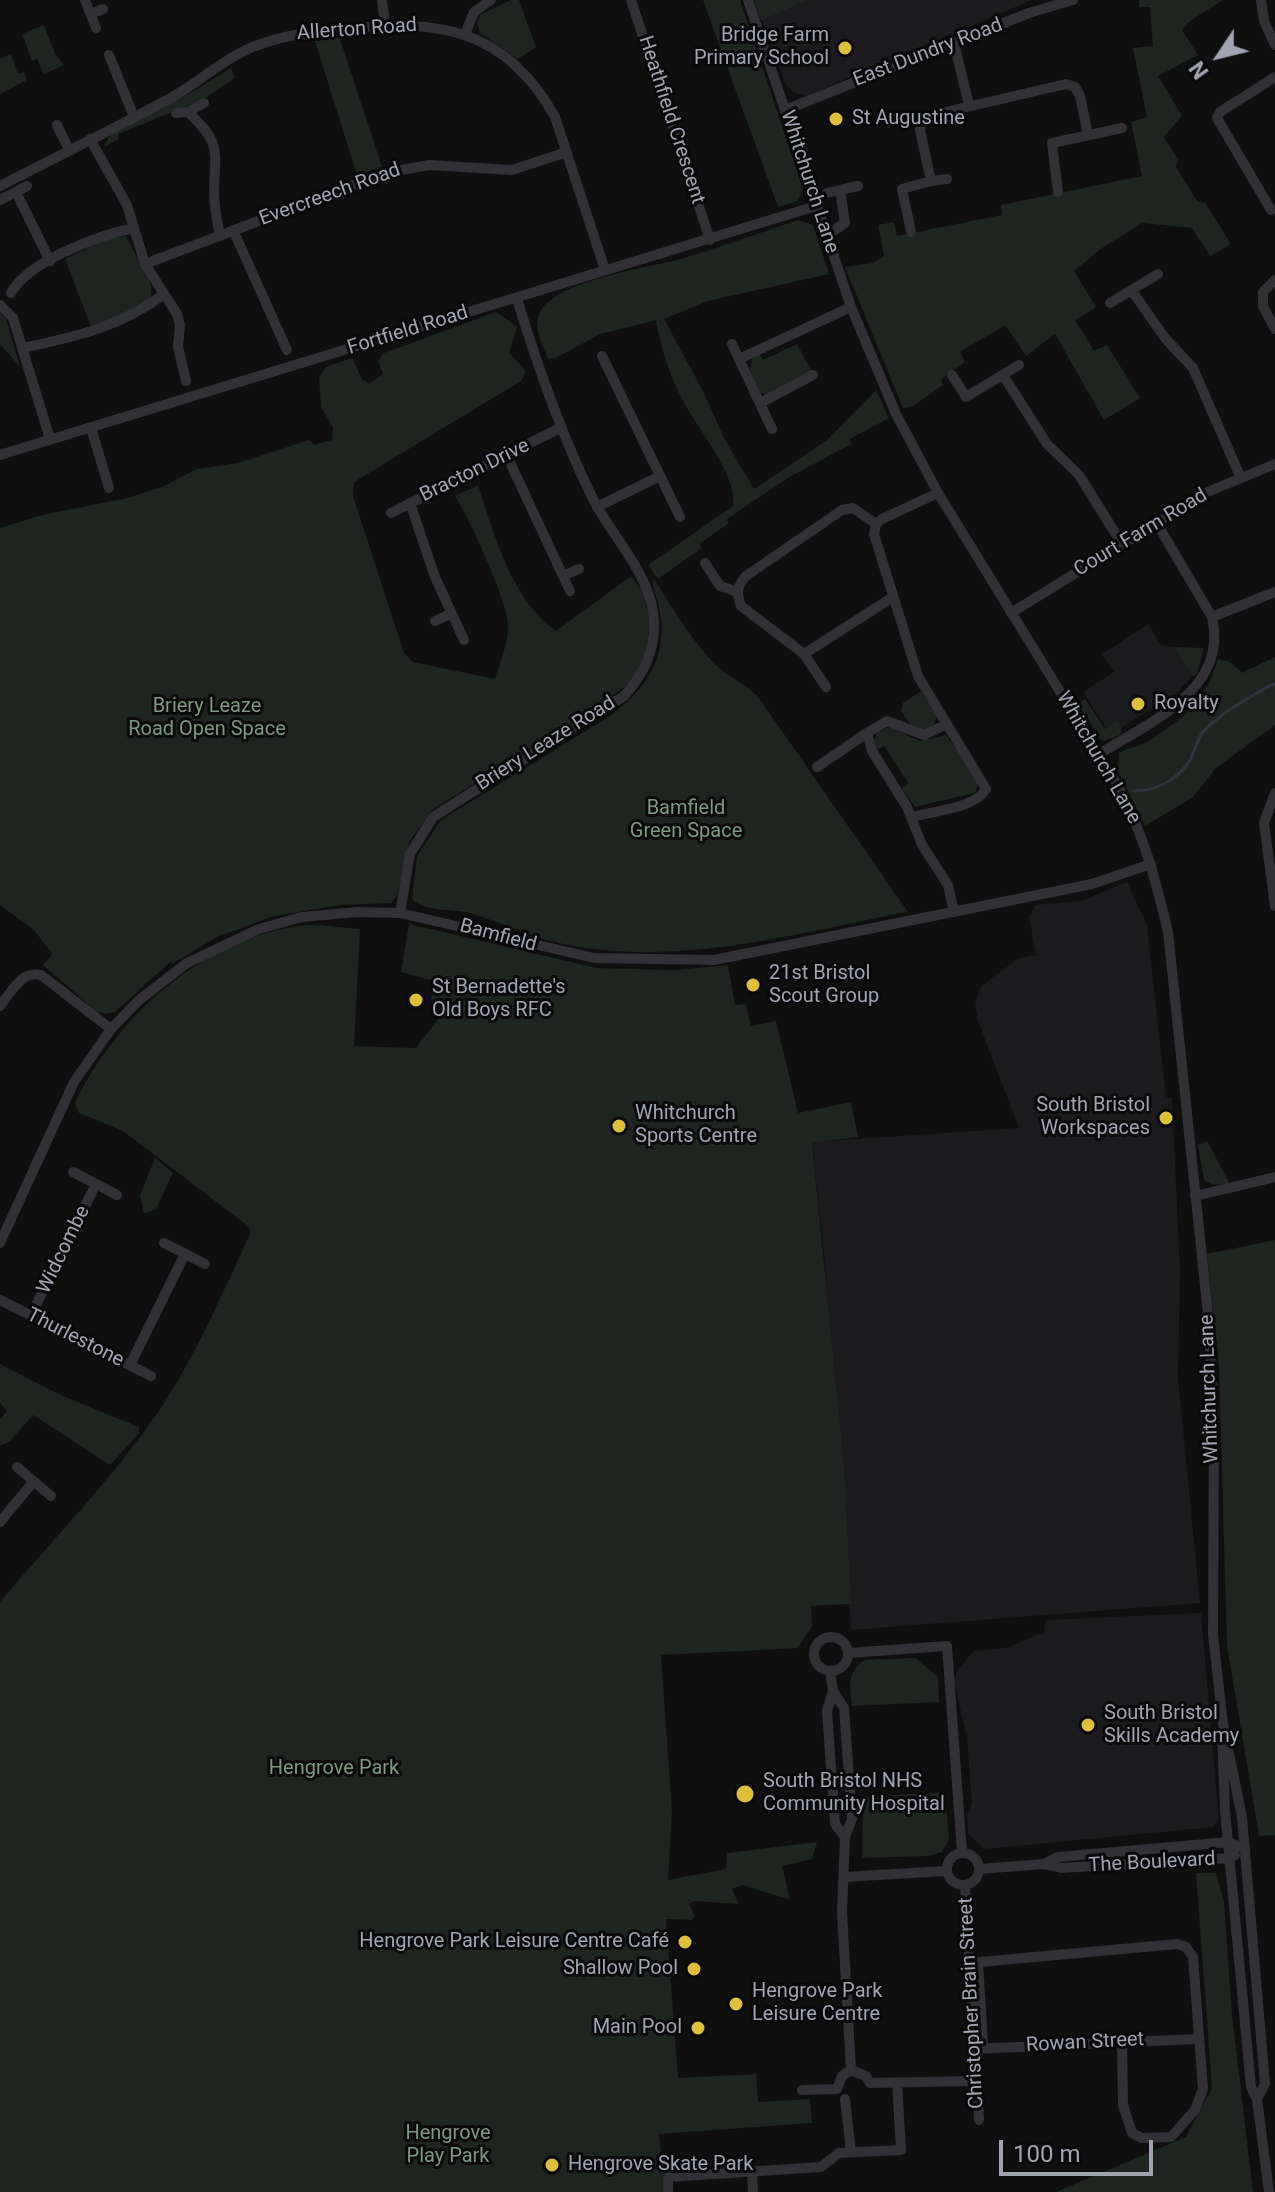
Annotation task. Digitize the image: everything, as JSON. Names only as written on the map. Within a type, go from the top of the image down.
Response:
[{"type":"street","points":[[85,0],[96,28]]},
{"type":"street","points":[[382,0],[385,24]]},
{"type":"street","points":[[465,34],[474,12],[491,0]]},
{"type":"street","name":"Heathfield Crescent","points":[[631,0],[710,240]]},
{"type":"street","name":"Whitchurch Lane","points":[[748,0],[826,236],[884,388],[938,493],[1129,806],[1151,864],[1168,932],[1214,1417],[1212,1620],[1223,1724],[1221,1752],[1251,2087],[1257,2099],[1269,2192]]},
{"type":"street","name":"East Dundry Road","points":[[785,110],[1073,0]]},
{"type":"street","points":[[1261,0],[1264,21],[1275,45]]},
{"type":"street","points":[[91,14],[103,9]]},
{"type":"street","name":"Allerton Road","points":[[0,186],[134,117],[252,47],[292,34],[385,24],[418,24],[465,34],[489,46],[530,81],[555,117],[605,270]]},
{"type":"street","points":[[954,43],[969,105]]},
{"type":"street","points":[[109,55],[134,117]]},
{"type":"street","points":[[1271,210],[1217,118],[1220,112],[1275,77]]},
{"type":"street","points":[[931,181],[921,124],[924,117],[1066,84],[1075,87],[1080,96],[1088,135]]},
{"type":"street","points":[[204,103],[182,113],[205,128],[216,151],[214,204],[220,236]]},
{"type":"street","points":[[57,125],[69,150]]},
{"type":"street","points":[[1058,192],[1050,151],[1052,143],[1122,128]]},
{"type":"street","points":[[90,139],[127,205],[145,264],[177,314],[180,325],[178,347],[186,381]]},
{"type":"street","name":"Evercreech Road","points":[[145,264],[358,182],[411,166],[512,170],[567,152]]},
{"type":"street","points":[[911,232],[902,189],[947,179]]},
{"type":"street","points":[[0,200],[27,186]]},
{"type":"street","points":[[827,193],[858,186]]},
{"type":"street","points":[[826,236],[845,223],[840,190]]},
{"type":"street","points":[[16,192],[50,261]]},
{"type":"street","name":"Fortfield Road","points":[[0,455],[816,206]]},
{"type":"street","points":[[11,293],[23,277],[50,261],[98,236],[134,228]]},
{"type":"street","points":[[233,230],[287,350]]},
{"type":"street","points":[[1110,303],[1158,274]]},
{"type":"street","points":[[1275,280],[1263,292],[1263,306],[1275,329]]},
{"type":"street","points":[[1132,291],[1165,338],[1193,368],[1240,476]]},
{"type":"street","points":[[23,348],[115,324],[164,294]]},
{"type":"street","name":"Briery Leaze Road","points":[[400,913],[410,854],[433,817],[624,696],[644,669],[654,636],[650,596],[597,507],[560,428],[517,299]]},
{"type":"street","points":[[0,305],[13,318],[50,439]]},
{"type":"street","points":[[739,359],[851,307]]},
{"type":"street","points":[[732,344],[772,429]]},
{"type":"street","points":[[602,356],[680,517]]},
{"type":"street","points":[[952,375],[966,397],[1019,365]]},
{"type":"street","points":[[596,376],[608,371]]},
{"type":"street","points":[[760,403],[813,375]]},
{"type":"street","points":[[1003,375],[1047,444],[1079,475],[1122,544]]},
{"type":"street","points":[[91,428],[109,488]]},
{"type":"street","name":"Bracton Drive","points":[[391,513],[560,428]]},
{"type":"street","points":[[507,456],[570,591]]},
{"type":"street","name":"Court Farm Road","points":[[1011,613],[1156,522],[1240,476],[1275,464]]},
{"type":"street","points":[[597,507],[660,476]]},
{"type":"street","points":[[876,524],[938,493]]},
{"type":"street","points":[[410,503],[450,614],[464,640]]},
{"type":"street","points":[[826,687],[804,654],[741,606],[738,592],[746,576],[842,510],[853,508],[876,524]]},
{"type":"street","points":[[1099,754],[1184,701],[1203,678],[1216,634],[1212,617],[1156,522]]},
{"type":"street","points":[[876,524],[875,539],[915,668],[986,789],[969,802],[913,817]]},
{"type":"street","points":[[705,563],[720,586],[738,592]]},
{"type":"street","points":[[563,576],[579,569]]},
{"type":"street","points":[[1212,617],[1275,592]]},
{"type":"street","points":[[804,654],[893,597]]},
{"type":"street","points":[[435,621],[450,614]]},
{"type":"street","points":[[817,767],[887,721],[924,735],[947,724]]},
{"type":"street","points":[[867,733],[872,751],[913,817],[922,845],[948,885],[954,912]]},
{"type":"street","points":[[1275,793],[1264,823],[1275,906]]},
{"type":"street","name":"Bamfield","points":[[0,1243],[74,1082],[111,1029],[165,978],[235,938],[302,917],[357,912],[400,913],[575,955],[714,960],[1092,884],[1151,864]]},
{"type":"street","points":[[0,1006],[22,978],[33,973],[41,975],[111,1029]]},
{"type":"street","name":"Widcombe","points":[[73,1172],[117,1195]]},
{"type":"street","points":[[1195,1196],[1275,1177]]},
{"type":"street","name":"Widcombe","points":[[31,1315],[96,1184]]},
{"type":"street","points":[[164,1243],[205,1264]]},
{"type":"street","points":[[130,1365],[185,1254]]},
{"type":"street","name":"Thurlestone","points":[[0,1300],[151,1376]]},
{"type":"street","points":[[17,1467],[51,1496]]},
{"type":"street","points":[[0,1522],[33,1482]]},
{"type":"street","points":[[830,1632],[843,1642],[848,1653],[844,1665],[830,1671],[817,1664],[814,1654],[816,1644],[830,1632]]},
{"type":"street","points":[[848,1653],[947,1646],[962,1853]]},
{"type":"street","points":[[830,1671],[833,1691],[844,1708],[852,1819],[845,1837],[844,1877],[851,2070]]},
{"type":"street","points":[[833,1691],[827,1711],[835,1824],[845,1837]]},
{"type":"street","name":"Whitchurch Lane","points":[[1223,1724],[1233,1758],[1245,1849],[1265,2084],[1257,2099]]},
{"type":"street","name":"The Boulevard","points":[[1044,1864],[1058,1857],[1229,1842],[1245,1849]]},
{"type":"street","name":"The Boulevard","points":[[979,1869],[1044,1864],[1061,1868],[1230,1858],[1245,1849]]},
{"type":"street","points":[[962,1853],[976,1860],[979,1869],[973,1882],[965,1885],[950,1879],[946,1871],[948,1862],[962,1853]]},
{"type":"street","points":[[844,1877],[946,1871]]},
{"type":"street","name":"Christopher Brain Street","points":[[965,1885],[974,1963],[978,2046],[975,2081],[979,2120]]},
{"type":"street","points":[[974,1963],[1177,1944],[1186,1947],[1193,1957],[1203,2089],[1195,2110],[1171,2137],[1156,2139],[1132,2133],[1126,2119],[1122,2041]]},
{"type":"street","name":"Rowan Street","points":[[978,2046],[1197,2039]]},
{"type":"street","points":[[851,2070],[866,2076],[870,2083],[975,2081]]},
{"type":"street","points":[[802,2090],[837,2089],[842,2076],[851,2070]]},
{"type":"street","points":[[668,2192],[668,2177],[821,2167],[839,2153],[901,2150],[897,2083]]},
{"type":"street","points":[[845,2099],[851,2152]]},
{"type":"street","points":[[752,2171],[753,2192]]},
{"type":"shaded area","name":"Bridge Farm Primary School","points":[[754,0],[1032,0],[806,96],[793,92],[785,83]]},
{"type":"shaded area","points":[[1148,624],[1161,645],[1174,647],[1192,676],[1176,694],[1122,727],[1113,739],[1083,692],[1114,672],[1102,654]]},
{"type":"shaded area","points":[[1127,882],[1147,925],[1166,1097],[1172,1098],[1180,1271],[1178,1378],[1200,1603],[851,1630],[824,1254],[812,1142],[1019,1128],[978,1021],[975,1003],[981,986],[1019,958],[1036,955],[1029,916],[1036,905],[1081,901]]},
{"type":"shaded area","name":"South Bristol Skills Academy","points":[[1201,1613],[1219,1819],[1214,1827],[985,1849],[968,1834],[967,1813],[972,1804],[967,1738],[954,1682],[957,1670],[974,1651],[1006,1648],[1044,1632],[1046,1620]]},
{"type":"green space","points":[[511,0],[519,0],[536,47],[518,59],[480,33],[477,23],[480,15]]},
{"type":"green space","points":[[703,0],[740,0],[802,186],[797,201],[778,207]]},
{"type":"green space","points":[[754,0],[807,0],[761,21]]},
{"type":"green space","points":[[1139,0],[1223,0],[1190,21],[1182,30],[1198,55],[1158,76],[1182,116],[1164,137],[1178,160],[1176,167],[1197,201],[1205,203],[1231,244],[1210,256],[1192,228],[1142,223],[1102,248],[1074,271],[1096,307],[1075,320],[1094,351],[1107,345],[1140,398],[1104,420],[1055,334],[1026,356],[1005,325],[960,352],[965,362],[941,379],[943,385],[912,407],[903,408],[845,267],[873,263],[884,256],[878,225],[894,222],[897,236],[1002,215],[1001,205],[1142,176],[1131,122],[1147,117],[1133,48],[1153,46],[1150,7],[1139,7]]},
{"type":"green space","points":[[44,25],[55,54],[64,65],[44,74],[37,59],[32,61],[22,34]]},
{"type":"green space","points":[[339,36],[382,167],[357,175],[314,38]]},
{"type":"green space","points":[[11,54],[18,74],[24,72],[27,80],[0,94],[0,59]]},
{"type":"green space","points":[[231,68],[235,78],[202,100],[118,134],[119,139],[104,147],[110,134],[194,91]]},
{"type":"green space","points":[[798,220],[813,225],[829,274],[708,301],[664,319],[703,391],[724,438],[754,489],[827,440],[876,390],[889,418],[850,439],[851,444],[788,478],[727,519],[729,523],[699,544],[702,548],[658,579],[648,565],[733,506],[733,494],[723,466],[682,399],[669,370],[656,321],[661,319],[600,334],[556,358],[548,359],[539,336],[538,317],[550,301],[564,291],[604,277],[681,259]]},
{"type":"green space","points":[[126,236],[151,284],[151,298],[143,306],[91,327],[65,259],[106,239]]},
{"type":"green space","name":"Briery Leaze Road Open Space","points":[[496,312],[517,327],[509,353],[526,371],[521,381],[354,482],[353,496],[404,653],[413,662],[495,679],[507,638],[506,613],[486,559],[455,496],[478,485],[498,545],[516,584],[541,618],[556,631],[631,576],[643,592],[649,618],[648,650],[635,679],[600,705],[432,810],[409,842],[397,896],[391,903],[341,905],[274,916],[217,937],[172,964],[170,962],[115,1012],[106,1014],[96,1011],[43,965],[52,954],[34,930],[0,905],[0,528],[42,515],[127,498],[162,487],[197,469],[238,463],[309,440],[314,445],[332,440],[333,427],[321,407],[319,376],[326,367],[352,358],[362,379],[369,384],[383,374],[378,361],[384,353]]},
{"type":"green space","points":[[0,313],[6,319],[20,367],[0,344]]},
{"type":"green space","points":[[797,344],[812,372],[770,394],[760,393],[750,371],[752,359],[759,353],[763,360]]},
{"type":"green space","name":"Bamfield Green Space","points":[[653,578],[708,656],[761,701],[908,912],[737,945],[650,952],[563,944],[470,913],[425,906],[412,899],[417,856],[441,820],[610,716],[635,694],[652,670],[661,642]]},
{"type":"green space","points":[[1174,647],[1204,648],[1197,674],[1192,676]]},
{"type":"green space","points":[[1275,657],[1275,725],[1216,768],[1193,797],[1145,826],[1118,771],[1119,752],[1146,743],[1184,716],[1210,682],[1218,659],[1230,662],[1242,673]]},
{"type":"green space","points":[[921,691],[937,717],[932,728],[922,731],[910,724],[901,711],[903,703]]},
{"type":"green space","points":[[1085,699],[1105,729],[1117,721],[1122,728],[1120,735],[1104,741],[1095,736],[1097,733],[1078,704]]},
{"type":"green space","points":[[889,727],[920,741],[946,735],[979,781],[975,793],[915,807],[901,788],[908,783],[884,746],[877,750],[874,741],[877,733]]},
{"type":"green space","name":"Hengrove Park","points":[[409,924],[597,968],[675,970],[728,965],[735,1005],[746,1004],[751,1026],[776,1021],[798,1113],[851,1102],[858,1137],[812,1143],[844,1466],[851,1604],[811,1606],[812,1626],[798,1648],[661,1655],[672,1811],[668,1880],[726,1869],[727,1853],[817,1842],[812,1859],[782,1866],[790,1900],[743,1885],[732,1889],[739,1904],[694,1901],[689,1904],[695,1916],[692,1920],[666,1919],[678,2078],[756,2074],[758,2102],[810,2099],[812,2123],[659,2134],[665,2192],[0,2192],[0,1602],[104,1483],[161,1408],[198,1344],[251,1232],[248,1226],[123,1131],[79,1113],[75,1103],[114,1041],[138,1013],[166,988],[196,965],[228,947],[263,934],[299,926],[360,929],[354,1046],[416,1048],[438,1019],[471,995],[447,1004],[431,999],[434,981],[401,972]]},
{"type":"green space","points":[[1207,1141],[1228,1184],[1213,1185],[1204,1180],[1198,1145]]},
{"type":"green space","points":[[155,1158],[173,1173],[156,1209],[144,1214],[140,1195]]},
{"type":"green space","points":[[1275,1240],[1275,1835],[1259,1836],[1227,1646],[1219,1367],[1207,1254]]},
{"type":"green space","points":[[0,1364],[65,1397],[139,1427],[139,1433],[110,1465],[33,1415],[10,1441],[0,1446],[0,1419],[7,1411],[0,1403]]},
{"type":"green space","points":[[915,1658],[938,1677],[939,1702],[852,1706],[852,1674],[859,1664],[865,1660]]},
{"type":"green space","points":[[945,1792],[949,1839],[942,1852],[928,1856],[862,1858],[863,1797]]},
{"type":"green space","points":[[1196,1873],[1216,1873],[1224,1902],[1232,2015],[1253,2192],[1056,2192],[1186,2137],[1212,2088]]},
{"type":"waterway","points":[[1133,791],[1173,779],[1185,767],[1201,735],[1211,724],[1275,683]]},
{"type":"place","name":"Bridge Farm Primary School","points":[[845,48]]},
{"type":"place","name":"St Augustine","points":[[836,119]]},
{"type":"place","name":"Royalty","points":[[1138,704]]},
{"type":"place","name":"21st Bristol Scout Group","points":[[753,985]]},
{"type":"place","name":"St Bernadette's Old Boys RFC","points":[[416,1000]]},
{"type":"place","name":"South Bristol Workspaces","points":[[1166,1118]]},
{"type":"place","name":"Whitchurch Sports Centre","points":[[619,1126]]},
{"type":"place","name":"South Bristol Skills Academy","points":[[1088,1725]]},
{"type":"place","name":"South Bristol NHS Community Hospital","points":[[745,1794]]},
{"type":"place","name":"Hengrove Park Leisure Centre Café","points":[[685,1942]]},
{"type":"place","name":"Shallow Pool","points":[[694,1969]]},
{"type":"place","name":"Hengrove Park Leisure Centre","points":[[736,2004]]},
{"type":"place","name":"Main Pool","points":[[698,2028]]},
{"type":"place","name":"Hengrove Skate Park","points":[[552,2165]]},
{"type":"park label","name":"Hengrove Play Park","points":[[448,2146]]}]
